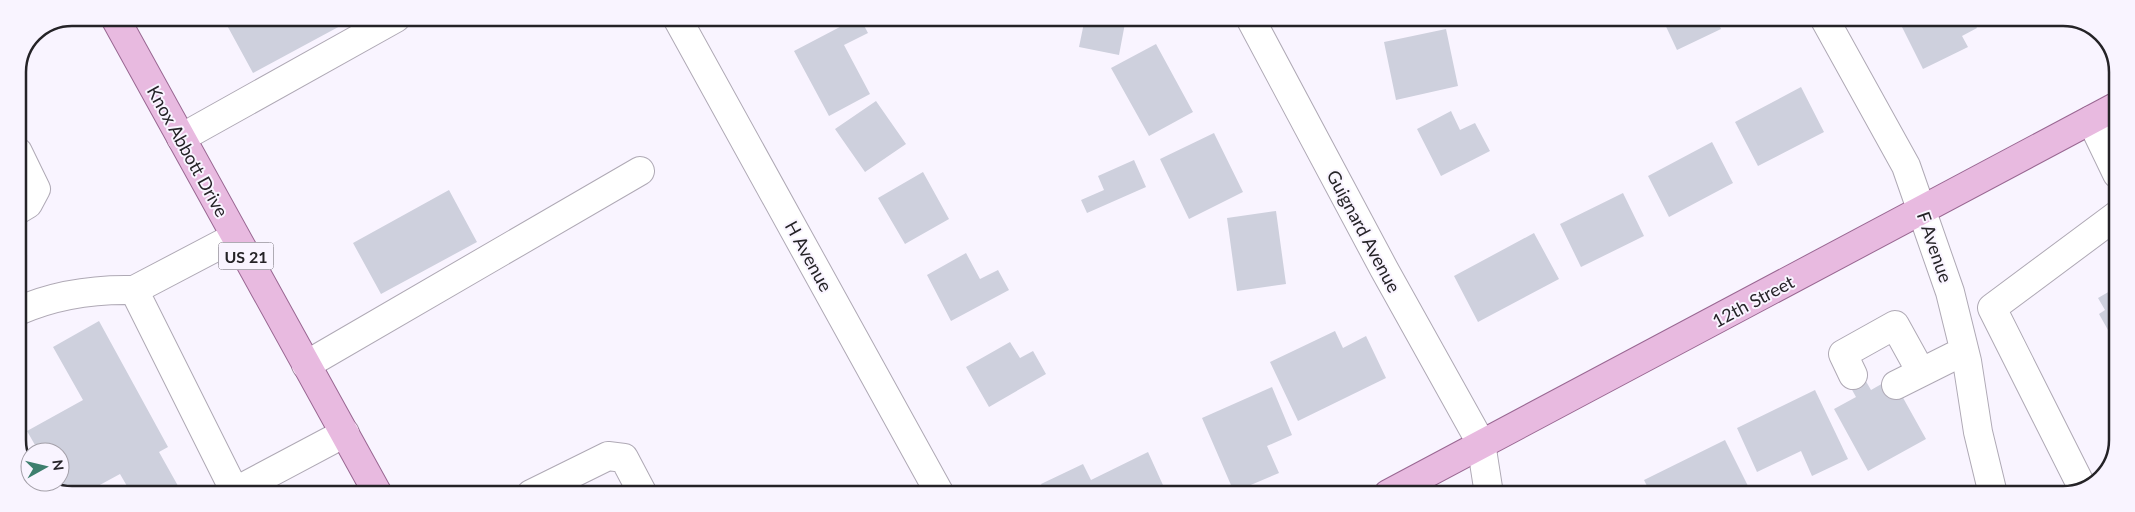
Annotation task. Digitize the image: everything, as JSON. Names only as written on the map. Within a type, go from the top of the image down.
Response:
[{"type":"main road","name":"Knox Abbott Drive","points":[[119,26],[344,433],[369,486]]},
{"type":"main road","name":"12th Street","points":[[1403,486],[2109,110]]},
{"type":"street","points":[[181,138],[382,26]]},
{"type":"street","name":"H Avenue","points":[[681,26],[936,486]]},
{"type":"street","name":"Guignard Avenue","points":[[1254,26],[1380,262],[1481,443]]},
{"type":"street","name":"F Avenue","points":[[1828,26],[1906,166],[1922,211],[1950,292],[1962,342],[1978,432],[1991,486]]},
{"type":"street","points":[[2091,120],[2109,157]]},
{"type":"street","points":[[26,168],[36,189],[26,205]]},
{"type":"street","points":[[306,365],[640,171]]},
{"type":"street","points":[[1896,385],[1921,372],[1962,342],[1992,308],[2109,221]]},
{"type":"street","points":[[26,307],[38,302],[82,293],[134,290],[235,237]]},
{"type":"street","points":[[134,290],[230,486]]},
{"type":"street","points":[[1992,308],[2079,482]]},
{"type":"street","points":[[1853,375],[1843,354],[1895,325],[1921,372]]},
{"type":"street","points":[[246,486],[344,433]]},
{"type":"street","points":[[1481,443],[1488,486]]},
{"type":"street","points":[[547,486],[608,456],[624,458],[639,486]]},
{"type":"building","points":[[227,26],[340,26],[253,73]]},
{"type":"building","points":[[842,26],[864,26],[868,33],[844,45],[870,94],[829,116],[794,51]]},
{"type":"building","points":[[1083,26],[1124,26],[1119,55],[1079,47]]},
{"type":"building","points":[[1666,26],[1720,26],[1721,29],[1677,50]]},
{"type":"building","points":[[1902,26],[1976,26],[1977,28],[1962,36],[1968,47],[1923,69]]},
{"type":"building","points":[[1446,29],[1458,86],[1396,100],[1384,42]]},
{"type":"building","points":[[1156,44],[1193,112],[1149,136],[1111,68]]},
{"type":"building","points":[[1801,87],[1824,132],[1758,166],[1735,122]]},
{"type":"building","points":[[876,101],[906,144],[865,172],[835,129]]},
{"type":"building","points":[[1451,111],[1460,130],[1475,123],[1490,151],[1441,176],[1417,129]]},
{"type":"building","points":[[1214,133],[1243,192],[1189,219],[1160,159]]},
{"type":"building","points":[[1712,142],[1733,183],[1669,217],[1648,176]]},
{"type":"building","points":[[1134,160],[1146,187],[1087,213],[1081,200],[1104,190],[1098,176]]},
{"type":"building","points":[[923,172],[949,219],[905,244],[878,198]]},
{"type":"building","points":[[449,190],[477,242],[381,294],[353,243]]},
{"type":"building","points":[[1623,193],[1644,236],[1581,267],[1560,224]]},
{"type":"building","points":[[1276,211],[1286,284],[1237,291],[1227,218]]},
{"type":"building","points":[[1534,233],[1559,279],[1478,322],[1454,276]]},
{"type":"building","points":[[966,253],[980,279],[998,270],[1009,290],[951,321],[927,275]]},
{"type":"building","points":[[2109,292],[2109,332],[2099,314],[2105,310],[2098,298]]},
{"type":"building","points":[[99,321],[168,447],[159,452],[178,486],[127,486],[120,474],[98,486],[70,486],[70,442],[33,442],[27,431],[83,400],[53,347]]},
{"type":"building","points":[[1335,331],[1343,348],[1366,336],[1386,378],[1298,421],[1270,362]]},
{"type":"building","points":[[1010,342],[1020,358],[1033,351],[1046,374],[989,407],[966,367]]},
{"type":"building","points":[[1860,371],[1871,390],[1892,378],[1926,439],[1868,471],[1834,409],[1856,397],[1846,379]]},
{"type":"building","points":[[1272,387],[1292,435],[1267,446],[1279,473],[1248,486],[1231,486],[1202,418]]},
{"type":"building","points":[[1815,390],[1848,459],[1812,476],[1801,451],[1757,472],[1737,428]]},
{"type":"building","points":[[1725,440],[1748,486],[1647,486],[1644,480]]},
{"type":"building","points":[[1148,452],[1163,486],[1042,486],[1041,484],[1083,464],[1091,480]]}]
